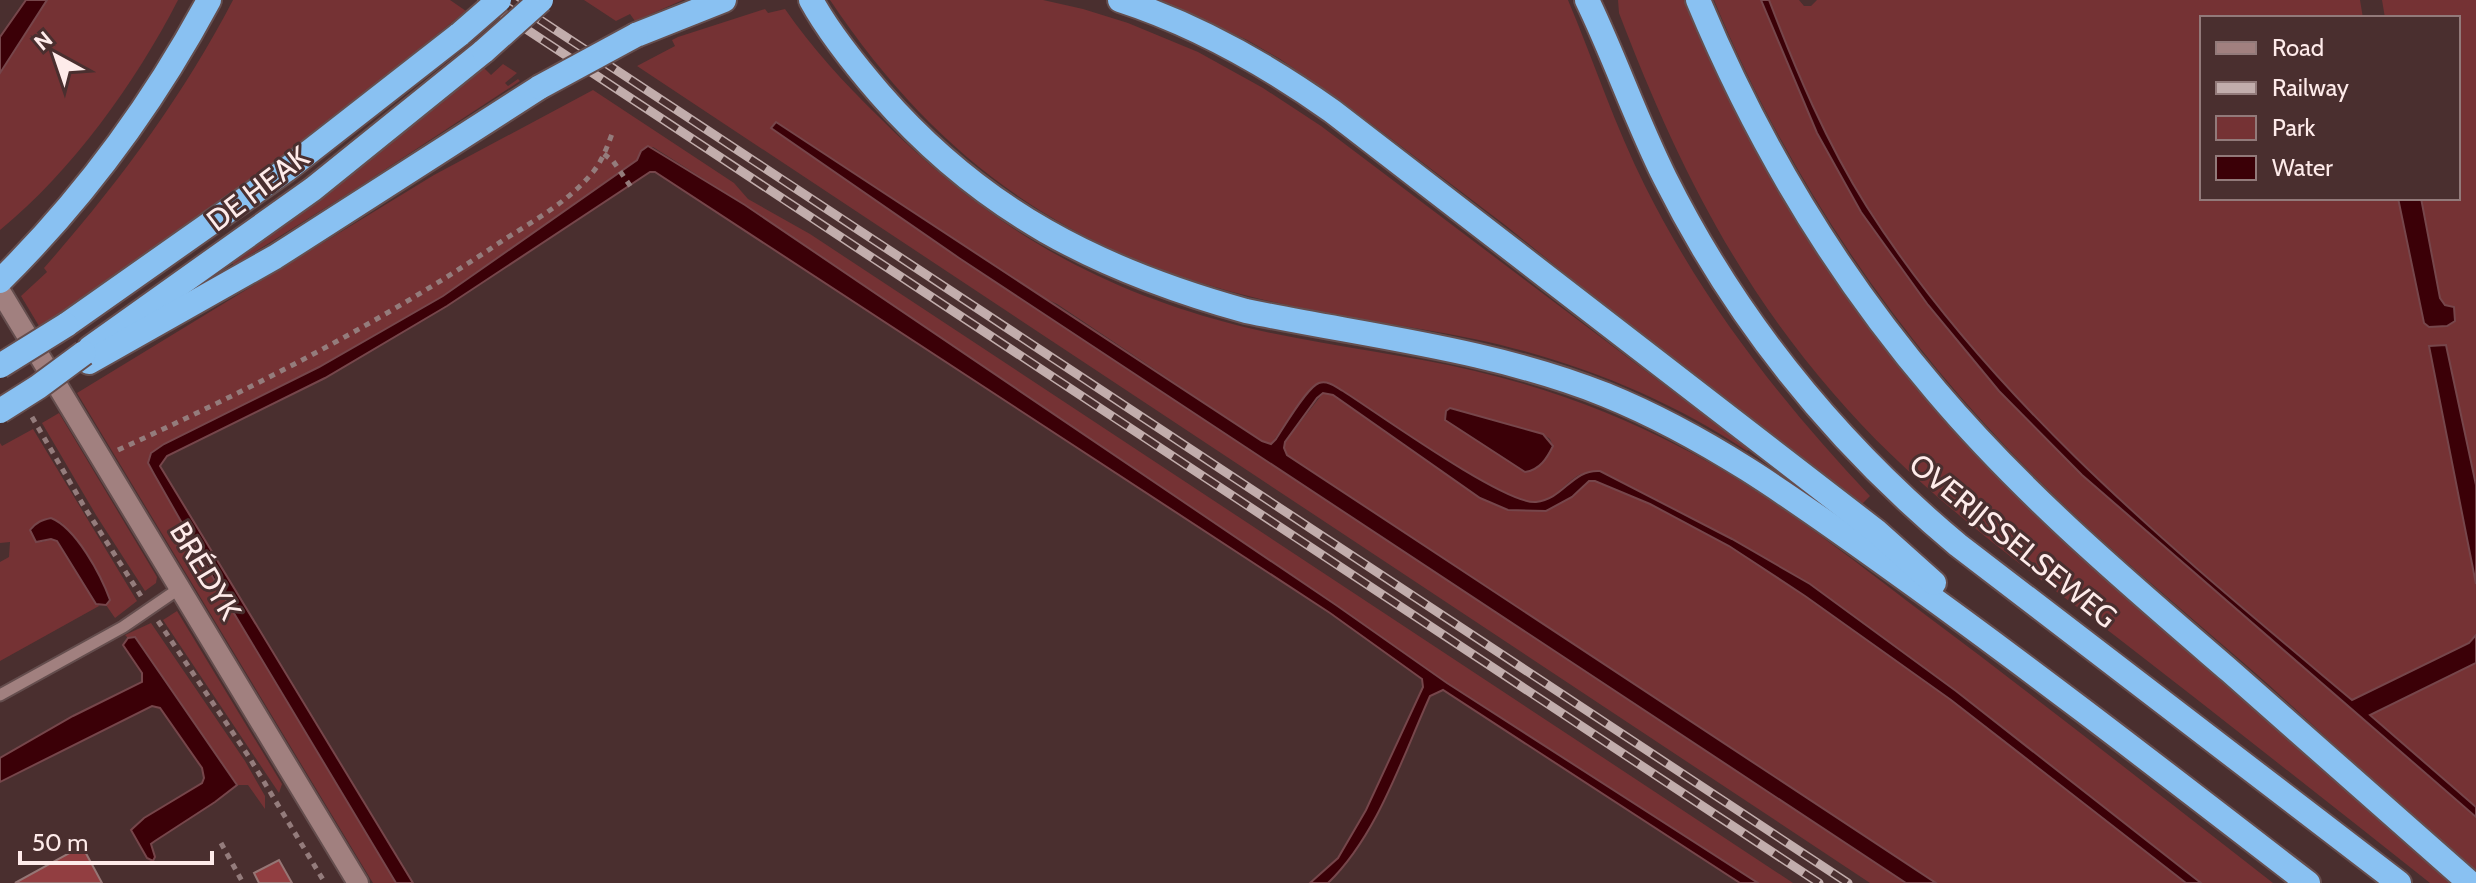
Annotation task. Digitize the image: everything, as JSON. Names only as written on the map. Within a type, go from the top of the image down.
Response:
[{"type":"highway","points":[[0,281],[96,174],[131,128],[209,0]]},
{"type":"highway","name":"DE HEAK","points":[[0,366],[66,325],[263,187],[460,34],[499,0]]},
{"type":"highway","name":"DE HEAK","points":[[86,357],[313,189],[484,51],[541,0]]},
{"type":"highway","points":[[0,411],[86,357],[275,257],[585,61],[636,35],[724,0]]},
{"type":"highway","points":[[811,0],[866,78],[928,145],[994,199],[1073,248],[1159,285],[1231,307],[1487,358],[1604,394],[1678,429],[1741,464],[2025,664],[2308,883]]},
{"type":"highway","points":[[1120,0],[1183,23],[1218,40],[1273,71],[1332,111],[1876,531],[2025,664]]},
{"type":"highway","points":[[1587,0],[1609,44]]},
{"type":"highway","points":[[1604,0],[1609,44]]},
{"type":"highway","points":[[1698,0],[1751,116],[1805,212],[1862,298],[1937,392],[2022,484],[2089,548],[2470,883]]},
{"type":"highway","name":"OVERIJSSELSEWEG","points":[[1609,44],[1644,135],[1709,259],[1788,372],[1847,441],[1908,503],[1958,545],[2399,883]]},
{"type":"street","name":"BRÉDYK","points":[[0,291],[358,883]]},
{"type":"lane","points":[[0,695],[123,627],[180,588]]},
{"type":"path","points":[[100,458],[285,370],[413,299],[558,203],[592,173],[612,134]]},
{"type":"path","points":[[604,154],[632,188]]},
{"type":"path","points":[[221,843],[243,883]]},
{"type":"green space","points":[[47,0],[178,0],[143,62],[100,124],[52,181],[0,230],[0,73]]},
{"type":"green space","points":[[233,0],[450,0],[466,11],[430,40],[432,43],[388,81],[71,312],[68,308],[39,326],[21,296],[47,272],[44,268],[147,140],[192,72]]},
{"type":"green space","points":[[584,0],[683,0],[635,21],[630,14],[616,21]]},
{"type":"green space","points":[[830,0],[1043,0],[1128,23],[1198,52],[1263,88],[1321,126],[1749,449],[1747,451],[1650,397],[1546,357],[1474,339],[1248,296],[1181,277],[1120,253],[1062,224],[1009,190],[960,151],[914,106],[871,56]]},
{"type":"green space","points":[[1160,0],[1568,0],[1634,163],[1668,230],[1746,350],[1805,424],[1870,496],[1862,504],[1682,368],[1505,225],[1340,100],[1247,40]]},
{"type":"green space","points":[[1618,0],[1685,0],[1719,81],[1779,191],[1830,272],[1901,367],[1988,465],[2039,517],[2453,883],[2430,883],[2003,551],[1931,492],[1864,428],[1797,349],[1765,305],[1709,213],[1661,116],[1619,13]]},
{"type":"green space","points":[[1714,0],[1761,0],[1817,133],[1928,305],[1999,391],[2082,475],[2476,817],[2476,871],[2057,498],[1952,387],[1904,328],[1818,203],[1745,70]]},
{"type":"green space","points":[[1769,0],[1799,0],[1804,6],[1811,6],[1817,0],[2360,0],[2363,16],[2200,16],[2200,200],[2398,200],[2424,323],[2445,305],[2440,298],[2421,200],[2460,200],[2460,16],[2385,16],[2382,0],[2476,0],[2476,485],[2446,345],[2430,346],[2476,584],[2476,635],[2469,643],[2352,700],[2091,471],[2029,410],[1971,346],[1917,279],[1867,207],[1825,132]]},
{"type":"green space","points":[[765,9],[768,13],[785,9],[841,78],[918,154],[1001,220],[1088,271],[1136,292],[1240,326],[1446,365],[1528,385],[1606,413],[1682,448],[1745,484],[1835,546],[2273,883],[2201,883],[1956,691],[1810,584],[1732,539],[1601,471],[1579,475],[1543,501],[1520,499],[1470,473],[1339,388],[1327,384],[1311,388],[1271,444],[1262,441],[1057,304],[959,258],[1906,883],[1870,883],[637,66],[675,46],[672,40]],"holes":[[[1450,408],[1543,434],[1553,446],[1550,453],[1525,472],[1445,420]]]},
{"type":"green space","points":[[503,64],[517,73],[505,83],[508,86],[518,79],[520,81],[357,188],[234,265],[232,263],[343,180],[483,67],[491,75]]},
{"type":"green space","points":[[593,90],[734,183],[748,199],[810,234],[1793,883],[1758,883],[1447,683],[745,205],[653,147],[641,151],[637,160],[443,296],[319,367],[164,444],[151,454],[148,463],[223,595],[396,883],[373,883],[77,393],[434,175]]},
{"type":"green space","points":[[1323,393],[1333,395],[1508,510],[1572,497],[1589,481],[1595,481],[1650,504],[1729,546],[1951,700],[2186,883],[1936,883],[1287,455],[1283,448],[1285,442]]},
{"type":"green space","points":[[59,413],[157,577],[156,583],[145,591],[42,423]]},
{"type":"green space","points":[[33,429],[137,601],[115,618],[106,605],[110,600],[62,523],[51,518],[42,520],[42,542],[57,541],[99,606],[0,661],[0,562],[9,557],[10,542],[0,543],[0,443],[2,446]]},
{"type":"green space","points":[[177,611],[282,784],[279,793],[163,620]]},
{"type":"green space","points":[[151,623],[245,761],[265,796],[265,809],[248,785],[237,785],[135,637],[125,635]]},
{"type":"green space","points":[[2476,663],[2476,807],[2369,715]]},
{"type":"water","points":[[26,0],[47,0],[0,73],[0,37]]},
{"type":"water","points":[[1761,0],[1769,0],[1813,106],[1852,182],[1917,278],[1971,346],[2029,410],[2154,531],[2352,700],[2469,643],[2476,635],[2476,663],[2370,715],[2476,807],[2476,817],[2082,475],[1999,391],[1928,305],[1861,212],[1817,133]]},
{"type":"water","points":[[776,122],[1262,441],[1271,444],[1308,392],[1319,383],[1326,382],[1470,474],[1520,499],[1546,500],[1582,475],[1600,471],[1732,539],[1810,584],[1956,691],[2201,883],[2186,883],[1951,700],[1729,546],[1650,504],[1595,481],[1589,481],[1572,497],[1546,511],[1508,510],[1480,498],[1333,395],[1323,393],[1317,398],[1285,442],[1287,455],[1936,883],[1906,883],[959,258],[771,128]]},
{"type":"water","points":[[648,146],[745,205],[1447,683],[1758,883],[1740,883],[1443,690],[1430,696],[1387,795],[1361,843],[1328,883],[1310,883],[1338,858],[1366,810],[1423,687],[1422,679],[1330,613],[655,172],[650,172],[447,306],[325,378],[167,456],[160,466],[413,883],[396,883],[154,474],[148,463],[151,453],[319,367],[443,296],[637,160],[641,151]]},
{"type":"water","points":[[2398,200],[2421,200],[2440,298],[2445,305],[2454,307],[2455,321],[2447,326],[2429,327],[2424,323]]},
{"type":"water","points":[[2446,345],[2476,485],[2476,584],[2429,346]]},
{"type":"water","points":[[1450,408],[1543,434],[1553,446],[1539,466],[1525,472],[1445,420],[1446,411]]},
{"type":"water","points":[[51,518],[70,532],[86,553],[110,600],[106,605],[96,604],[57,541],[36,542],[30,530],[39,522]]},
{"type":"water","points":[[135,637],[237,785],[151,844],[155,857],[153,861],[147,858],[131,830],[144,818],[202,783],[204,778],[202,768],[160,708],[152,706],[0,782],[0,758],[73,716],[142,682],[142,673],[123,645],[128,638]]},
{"type":"building","points":[[82,846],[102,883],[15,883]]},
{"type":"building","points":[[279,860],[292,883],[259,883],[254,873]]},
{"type":"railway","points":[[482,0],[1819,883]]},
{"type":"railway","points":[[510,0],[1848,883]]}]
